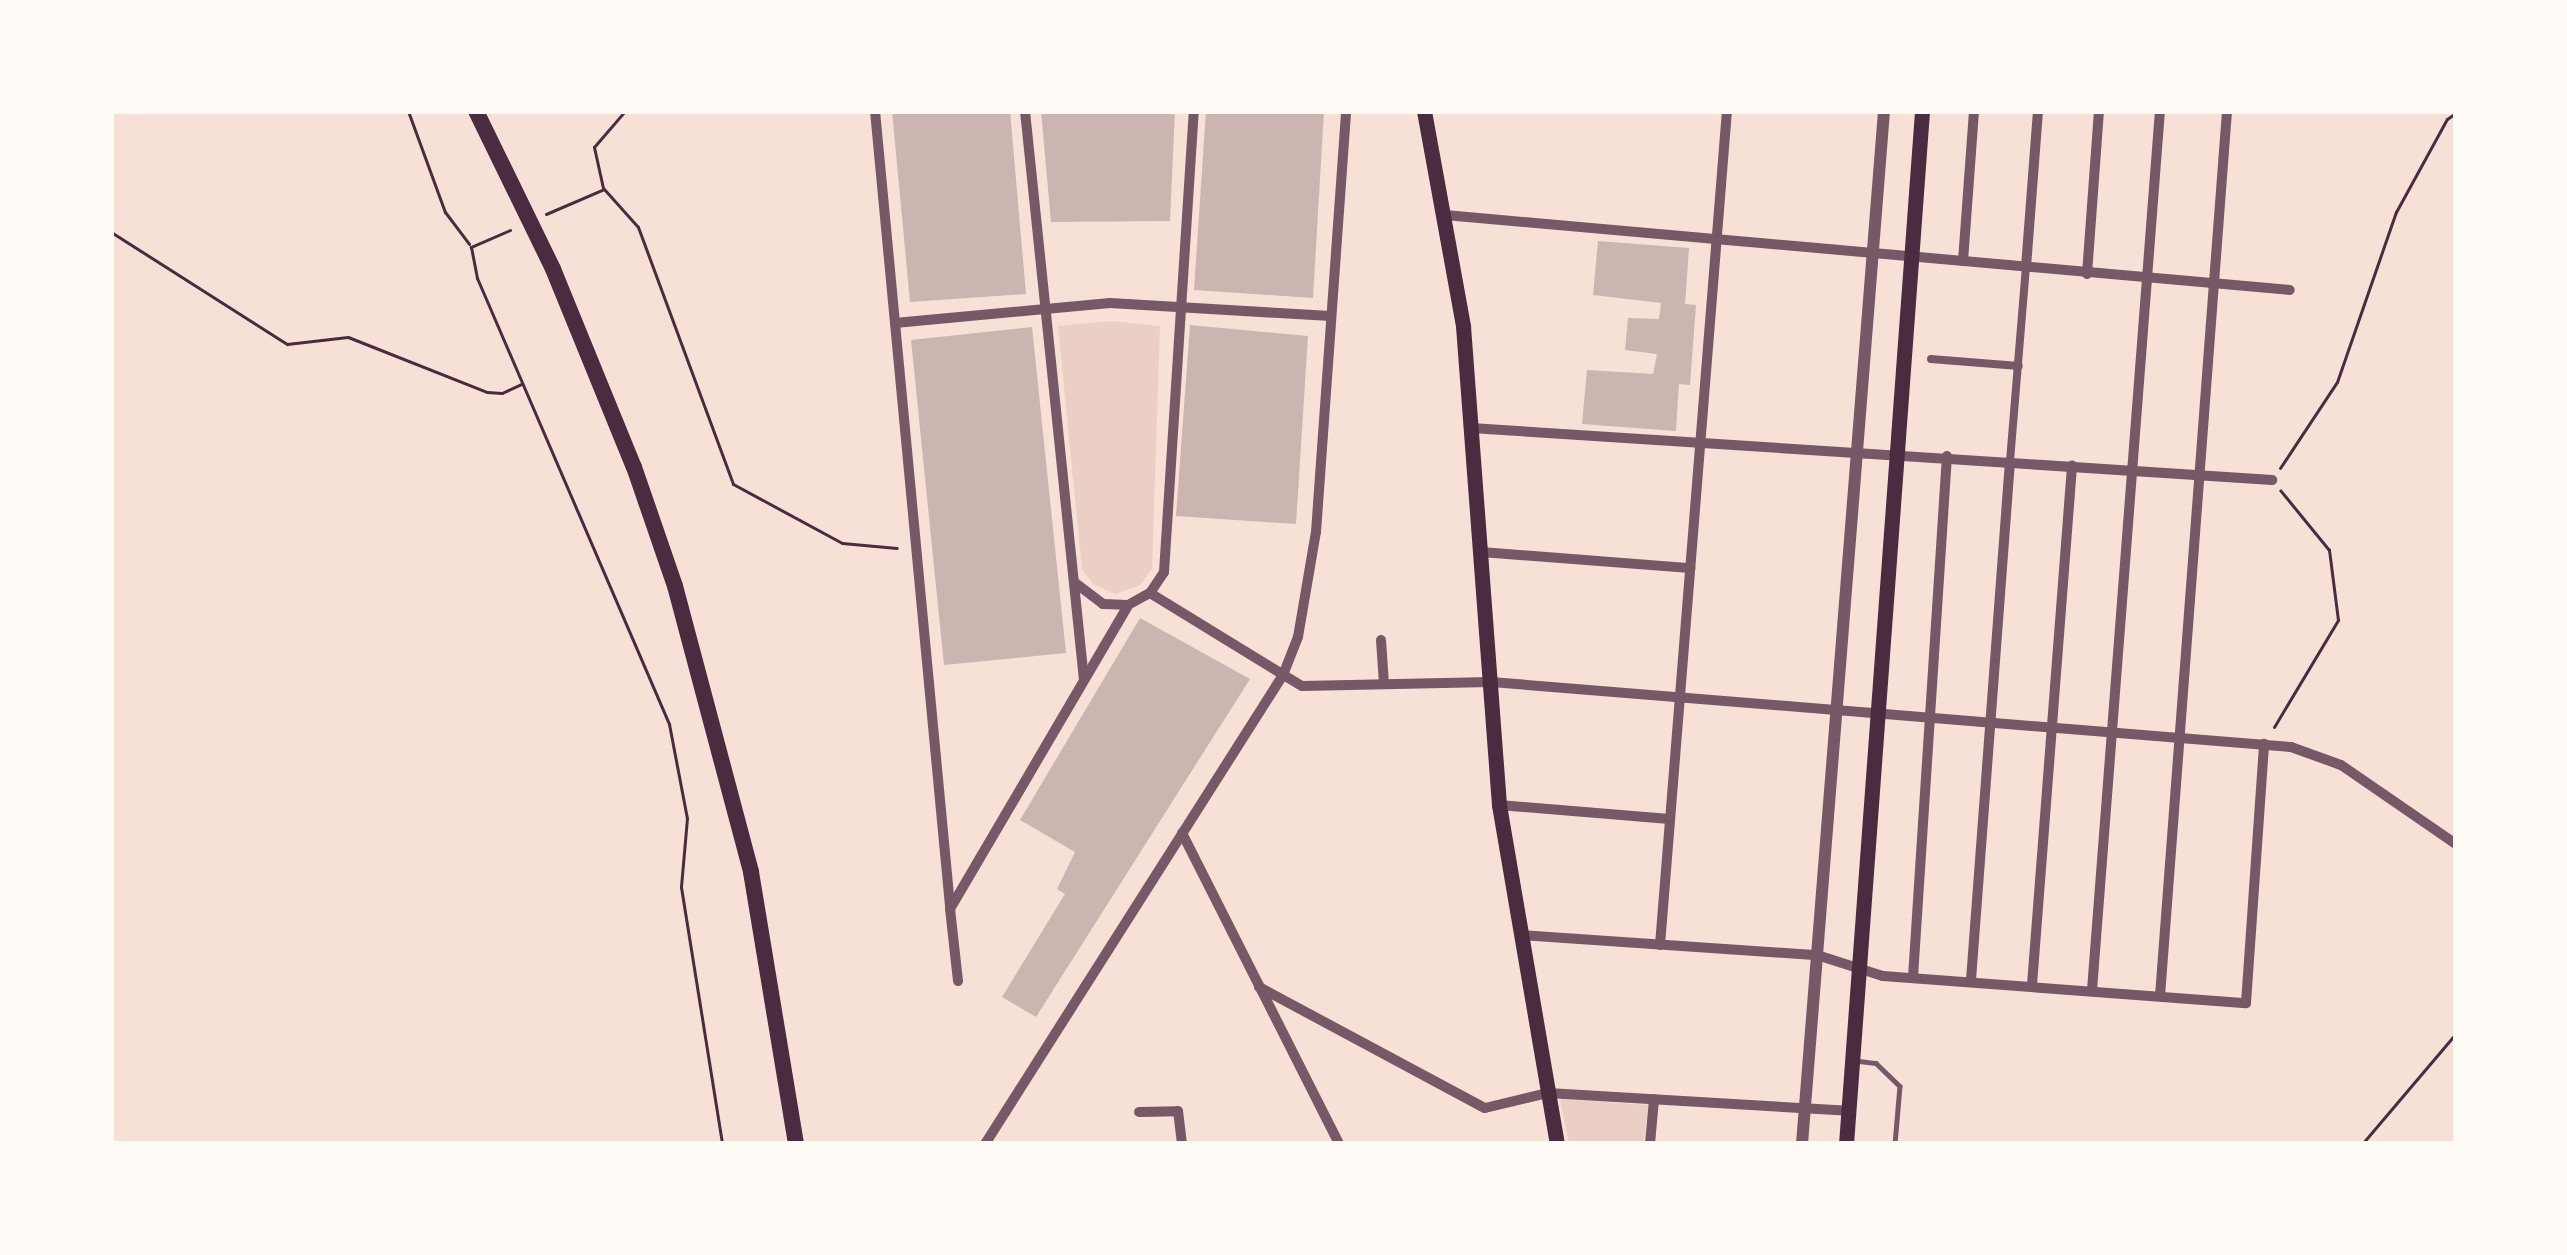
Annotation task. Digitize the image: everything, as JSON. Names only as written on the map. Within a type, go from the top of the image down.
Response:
[{"type":"highway","points":[[476,111],[553,269],[634,466],[675,586],[751,872],[796,1144]]},
{"type":"main road","points":[[1424,111],[1463,326],[1499,805],[1557,1144]]},
{"type":"main road","points":[[1846,1144],[1922,111]]},
{"type":"street","points":[[875,111],[958,981]]},
{"type":"street","points":[[1025,111],[1084,680]]},
{"type":"street","points":[[1074,582],[1103,604],[1128,605],[1150,593],[1164,572],[1194,111]]},
{"type":"street","points":[[986,1144],[1283,675],[1298,638],[1316,532],[1346,111]]},
{"type":"street","points":[[1660,945],[1727,111]]},
{"type":"street","points":[[1802,1144],[1884,111]]},
{"type":"street","points":[[1963,261],[1974,111]]},
{"type":"street","points":[[1971,980],[2038,111]]},
{"type":"street","points":[[2086,274],[2099,111]]},
{"type":"street","points":[[2092,990],[2160,111]]},
{"type":"street","points":[[2160,996],[2228,111]]},
{"type":"street","points":[[1445,214],[2290,290]]},
{"type":"street","points":[[895,323],[1045,307],[1181,307],[1331,316]]},
{"type":"street","points":[[1931,359],[2018,366]]},
{"type":"street","points":[[1471,428],[2272,480]]},
{"type":"street","points":[[1912,977],[1946,456]]},
{"type":"street","points":[[2032,985],[2072,466]]},
{"type":"street","points":[[1481,552],[1690,568]]},
{"type":"street","points":[[1150,593],[1302,686],[1491,682],[1837,706],[2264,744],[2317,753],[2456,844]]},
{"type":"street","points":[[950,909],[1128,605]]},
{"type":"street","points":[[1381,640],[1384,684]]},
{"type":"street","points":[[1521,935],[1817,956],[1883,976],[2246,1003],[2264,744]]},
{"type":"street","points":[[1499,805],[1669,819]]},
{"type":"street","points":[[1182,833],[1339,1144]]},
{"type":"street","points":[[1259,987],[1485,1108],[1548,1093],[1848,1111]]},
{"type":"street","points":[[1650,1144],[1654,1099]]},
{"type":"street","points":[[1139,1112],[1178,1111],[1182,1144]]},
{"type":"lane","points":[[1852,1060],[1876,1064],[1900,1086],[1895,1144]]},
{"type":"path","points":[[408,111],[445,212],[471,247],[477,278],[669,724],[687,818],[681,887],[722,1144]]},
{"type":"path","points":[[625,111],[594,147],[604,189],[638,227],[733,484],[842,543],[897,548]]},
{"type":"path","points":[[2264,744],[2338,620],[2329,550],[2272,480],[2337,382],[2396,212],[2447,119],[2456,113]]},
{"type":"path","points":[[546,214],[604,189]]},
{"type":"path","points":[[471,247],[510,230]]},
{"type":"path","points":[[111,232],[286,344],[349,337],[493,394],[522,383]]},
{"type":"path","points":[[2362,1144],[2456,1034]]},
{"type":"shaded area","points":[[1112,321],[1160,326],[1152,569],[1140,585],[1115,594],[1093,584],[1082,569],[1058,326]]},
{"type":"shaded area","points":[[1560,1099],[1648,1105],[1644,1144],[1569,1144]]},
{"type":"building","points":[[892,111],[1010,111],[1026,294],[910,302]]},
{"type":"building","points":[[1041,111],[1175,111],[1170,221],[1051,222]]},
{"type":"building","points":[[1206,111],[1324,111],[1313,298],[1194,290]]},
{"type":"building","points":[[1598,241],[1689,248],[1685,304],[1696,305],[1690,385],[1679,384],[1676,431],[1582,424],[1587,370],[1653,374],[1657,354],[1625,350],[1628,318],[1659,319],[1661,303],[1593,295]]},
{"type":"building","points":[[1190,325],[1308,336],[1296,524],[1176,516]]},
{"type":"building","points":[[1032,327],[1066,653],[944,665],[911,340]]},
{"type":"building","points":[[1140,618],[1250,679],[1036,1017],[1002,997],[1065,894],[1057,889],[1075,852],[1020,820]]}]
